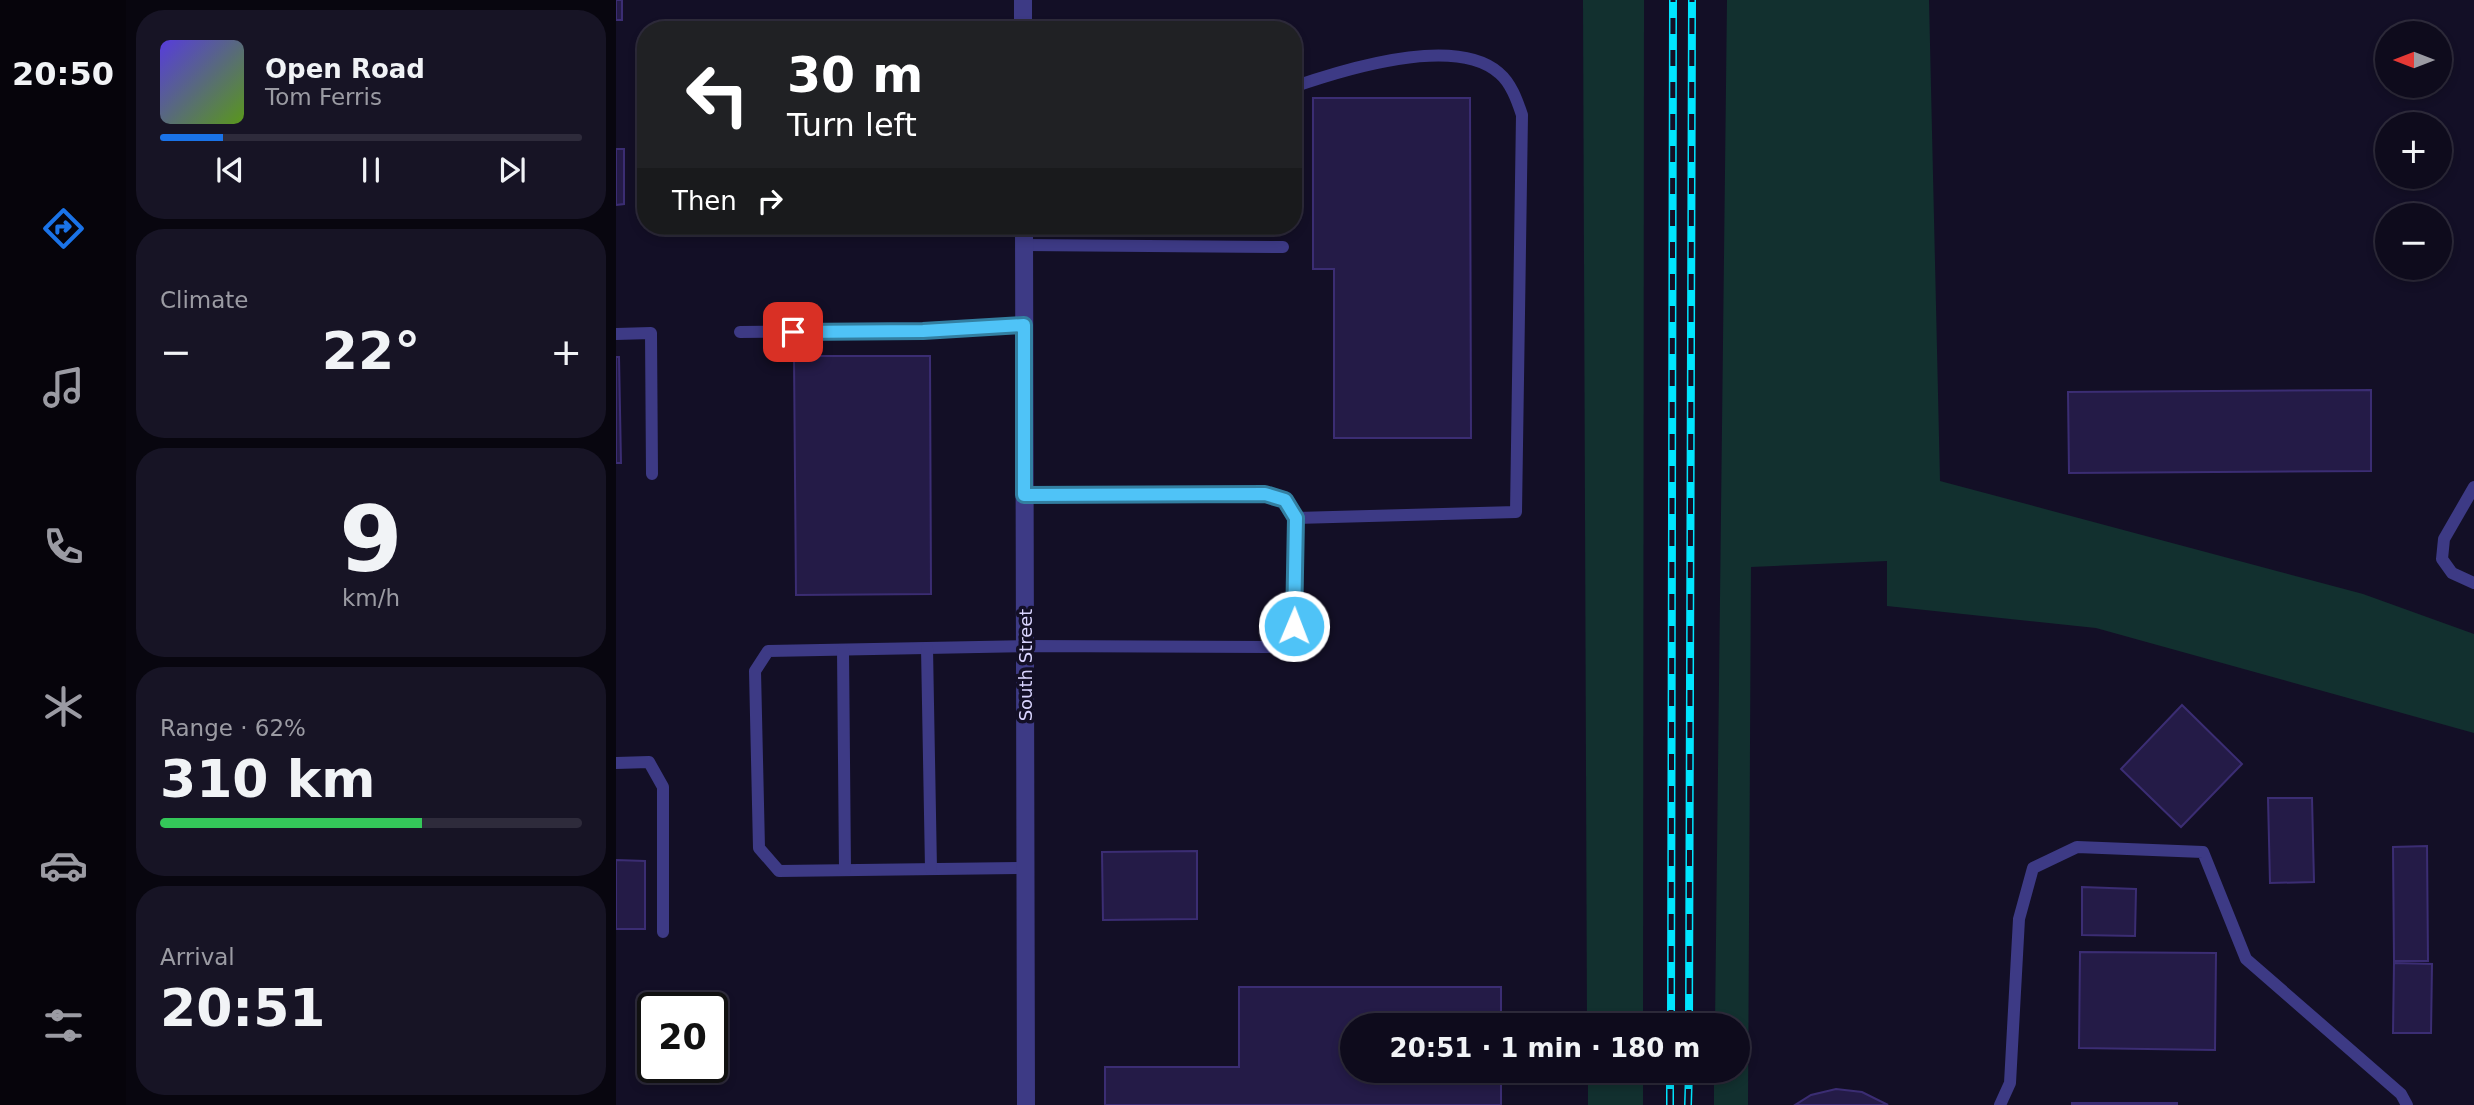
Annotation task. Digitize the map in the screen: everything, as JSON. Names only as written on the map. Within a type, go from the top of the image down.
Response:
[{"type":"street","points":[[1023,0],[1023,21]]},
{"type":"street","name":"South Street","points":[[1024,235],[1026,1105]]},
{"type":"lane","points":[[1296,518],[1516,512],[1522,115],[1514,92],[1498,72],[1472,59],[1415,56],[1346,68],[1302,84]]},
{"type":"lane","points":[[1024,245],[1283,247]]},
{"type":"lane","points":[[740,332],[923,331],[1024,325]]},
{"type":"lane","points":[[616,334],[651,333],[652,474]]},
{"type":"lane","points":[[2474,487],[2444,539],[2442,559],[2452,573],[2474,583]]},
{"type":"lane","points":[[1024,495],[1265,494],[1285,500],[1296,518],[1294,626],[1286,643],[1269,647],[1025,646],[768,651],[755,671],[759,848],[779,871],[1025,868]]},
{"type":"lane","points":[[927,648],[931,869]]},
{"type":"lane","points":[[843,650],[845,870]]},
{"type":"lane","points":[[616,763],[649,762],[663,787],[663,932]]},
{"type":"lane","points":[[2000,1105],[2010,1083],[2019,919],[2032,868],[2077,847],[2203,852],[2246,959],[2402,1094],[2407,1105]]},
{"type":"green space","points":[[1583,0],[1644,0],[1643,1013],[1587,1013]]},
{"type":"green space","points":[[1727,0],[1929,0],[1940,481],[2363,594],[2474,634],[2474,733],[2096,628],[1887,606],[1887,561],[1751,567],[1749,1013],[1715,1013]]},
{"type":"green space","points":[[1588,1083],[1643,1083],[1643,1105],[1588,1105]]},
{"type":"green space","points":[[1714,1083],[1748,1083],[1748,1105],[1714,1105]]},
{"type":"building","points":[[616,0],[622,0],[622,20],[616,20]]},
{"type":"building","points":[[1313,98],[1470,98],[1471,438],[1334,438],[1334,269],[1313,269]]},
{"type":"building","points":[[616,149],[624,149],[624,204],[616,205]]},
{"type":"building","points":[[794,356],[930,356],[931,594],[796,595]]},
{"type":"building","points":[[616,357],[619,357],[621,463],[616,463]]},
{"type":"building","points":[[2371,390],[2371,471],[2069,473],[2068,392]]},
{"type":"building","points":[[2182,705],[2242,764],[2181,827],[2121,769]]},
{"type":"building","points":[[2268,798],[2312,798],[2314,882],[2270,883]]},
{"type":"building","points":[[2427,846],[2428,961],[2394,961],[2393,847]]},
{"type":"building","points":[[1197,851],[1197,919],[1103,920],[1102,852]]},
{"type":"building","points":[[616,860],[645,861],[645,929],[616,929]]},
{"type":"building","points":[[2082,887],[2136,889],[2135,936],[2082,935]]},
{"type":"building","points":[[2080,952],[2216,953],[2215,1050],[2079,1048]]},
{"type":"building","points":[[2394,963],[2432,964],[2431,1033],[2393,1033]]},
{"type":"building","points":[[1239,987],[1501,987],[1501,1013],[1340,1013],[1340,1083],[1501,1083],[1501,1105],[1105,1105],[1105,1067],[1239,1067]]},
{"type":"building","points":[[1836,1089],[1862,1092],[1888,1105],[1795,1105],[1811,1095]]},
{"type":"building","points":[[2177,1103],[2177,1105],[2072,1105]]},
{"type":"railway","points":[[1671,1013],[1673,0]]},
{"type":"railway","points":[[1689,1013],[1692,0]]},
{"type":"railway","points":[[1670,1083],[1670,1105]]},
{"type":"railway","points":[[1688,1105],[1689,1083]]},
{"type":"route","points":[[793,332],[923,331],[1024,325],[1024,495],[1265,494],[1285,500],[1296,518],[1294,626]]}]
